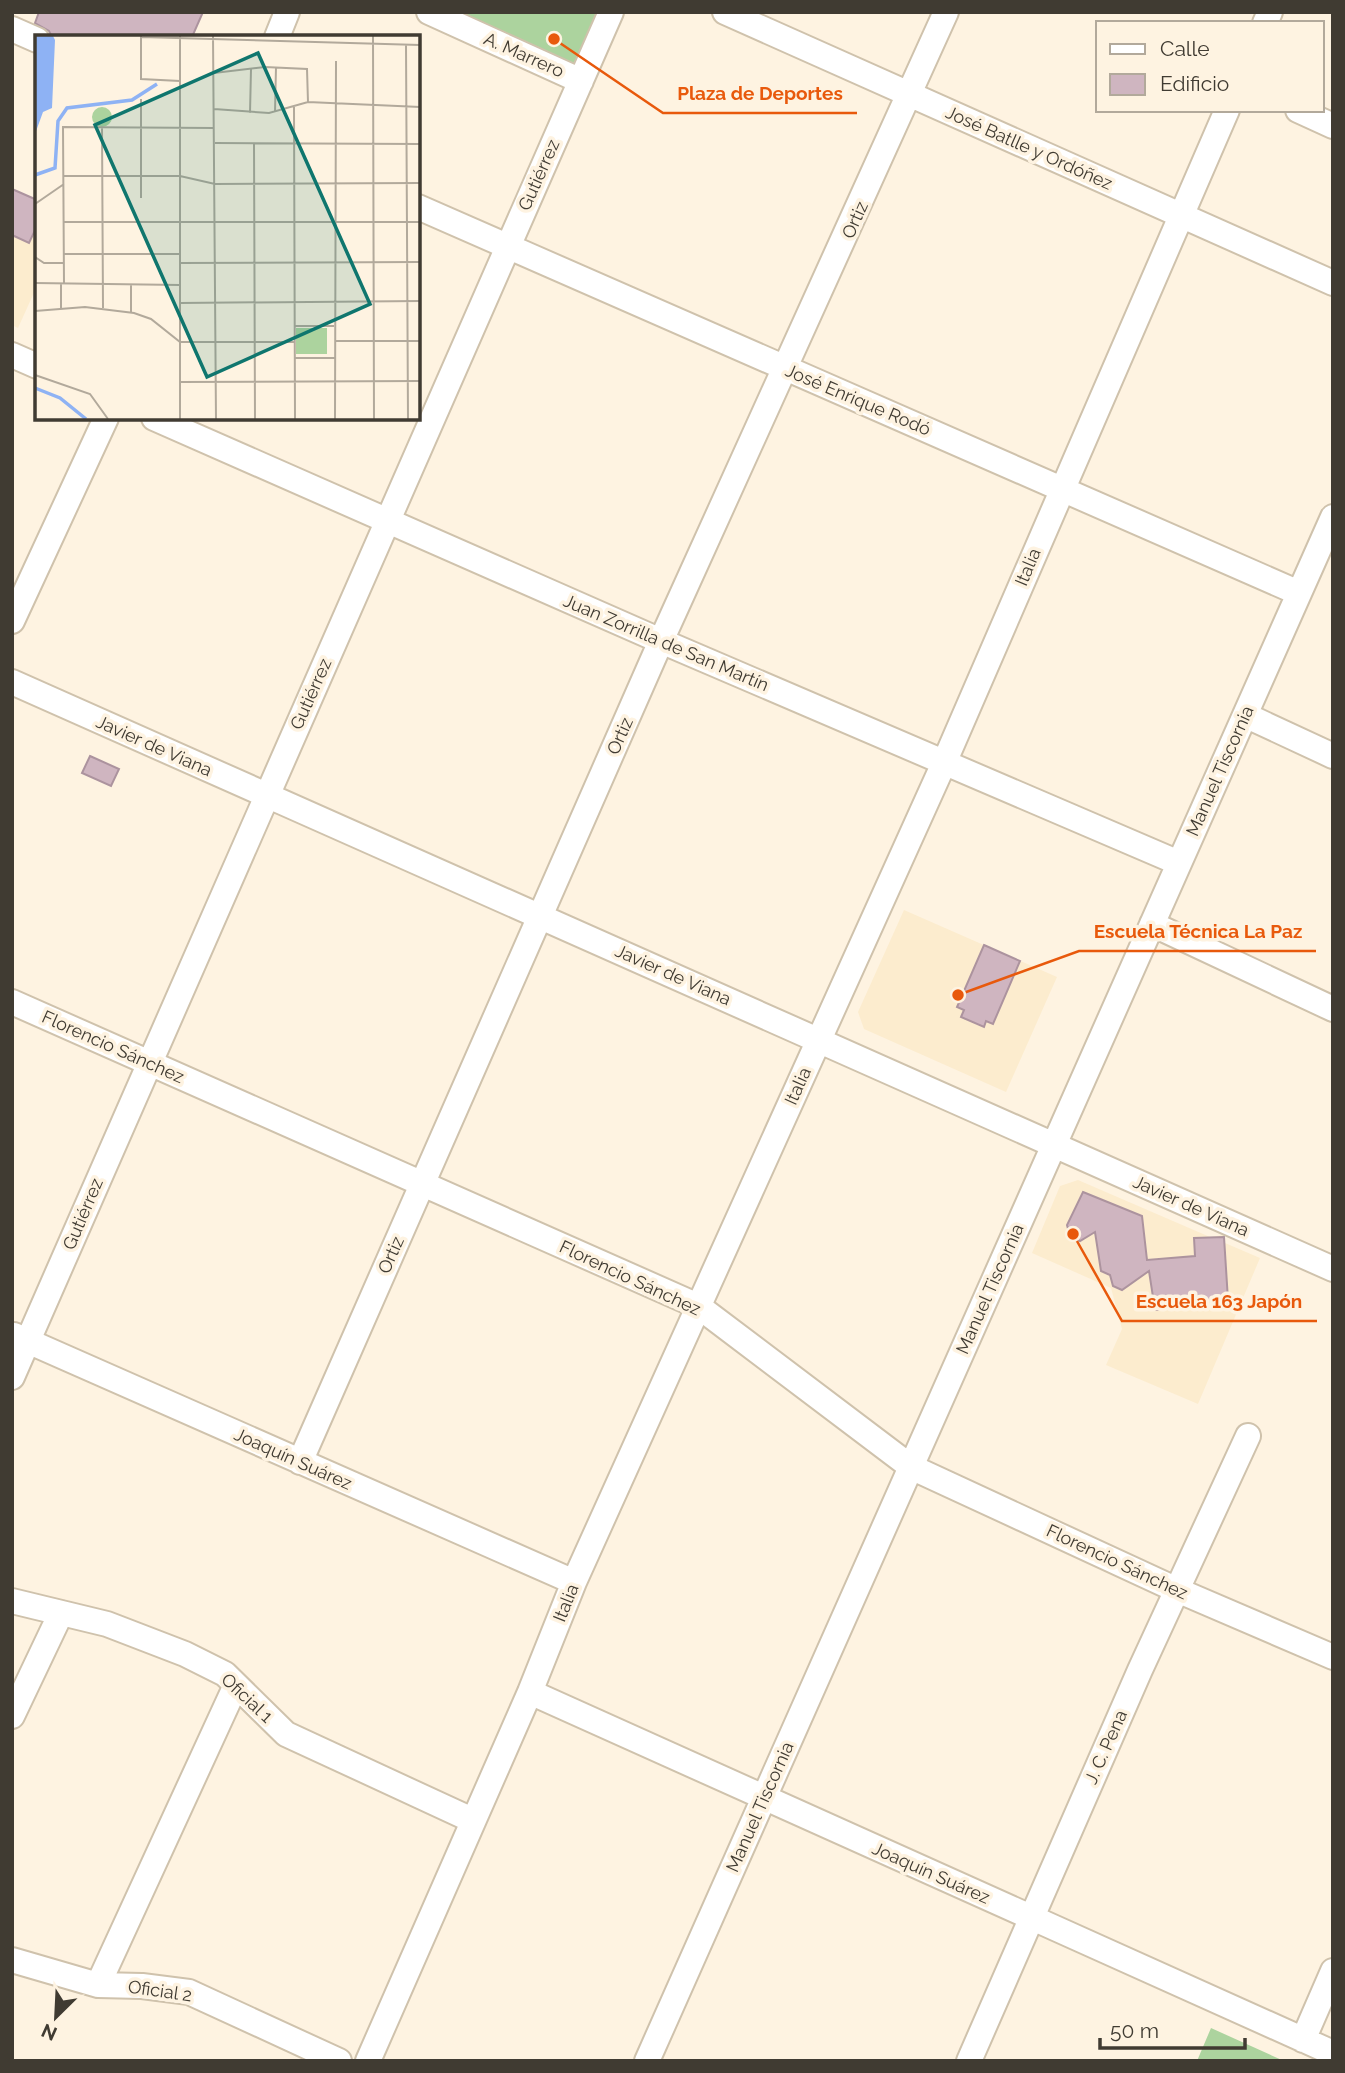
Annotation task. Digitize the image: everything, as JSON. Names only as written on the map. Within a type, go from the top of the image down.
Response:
[{"type":"street","points":[[278,35],[288,12]]},
{"type":"street","name":"A. Marrero","points":[[429,12],[581,81]]},
{"type":"street","name":"Gutiérrez","points":[[12,1377],[20,1338],[149,1063],[611,12]]},
{"type":"street","name":"José Batlle y Ordóñez","points":[[724,12],[1333,283]]},
{"type":"street","name":"Ortiz","points":[[300,1462],[661,641],[787,370],[946,12]]},
{"type":"street","points":[[12,29],[35,39]]},
{"type":"street","name":"Italia","points":[[368,2061],[530,1692],[574,1583],[944,763],[1226,112]]},
{"type":"street","points":[[1302,112],[1333,126]]},
{"type":"street","name":"José Enrique Rodó","points":[[420,207],[1299,593]]},
{"type":"street","points":[[12,355],[35,365]]},
{"type":"street","points":[[12,621],[105,420]]},
{"type":"street","name":"Juan Zorrilla de San Martín","points":[[158,420],[661,641],[1179,863]]},
{"type":"street","name":"Manuel Tiscornia","points":[[647,2061],[1333,517]]},
{"type":"street","name":"Javier de Viana","points":[[12,682],[819,1038],[1333,1269]]},
{"type":"street","points":[[1245,715],[1333,756]]},
{"type":"street","points":[[1152,924],[1333,1009]]},
{"type":"street","name":"Florencio Sánchez","points":[[12,1002],[698,1306],[911,1467],[1177,1590],[1333,1657]]},
{"type":"street","name":"Joaquín Suárez","points":[[20,1338],[574,1583]]},
{"type":"street","name":"J. C. Pena","points":[[969,2061],[1248,1436]]},
{"type":"street","name":"Oficial 1","points":[[12,1601],[107,1624],[185,1654],[225,1674],[286,1734],[472,1820]]},
{"type":"street","points":[[12,1716],[61,1613]]},
{"type":"street","points":[[98,1986],[236,1685]]},
{"type":"street","name":"Joaquín Suárez","points":[[530,1692],[1333,2053]]},
{"type":"street","name":"Oficial 2","points":[[12,1961],[98,1986],[142,1986],[189,1992],[339,2061]]},
{"type":"street","points":[[1303,2040],[1333,1971]]},
{"type":"shaded area","points":[[12,189],[35,199],[35,290],[18,328],[12,325]]},
{"type":"shaded area","points":[[904,910],[1057,977],[1006,1092],[864,1029],[858,1012]]},
{"type":"shaded area","points":[[1078,1180],[1210,1237],[1224,1235],[1225,1243],[1260,1258],[1198,1404],[1106,1365],[1122,1329],[1111,1288],[1032,1253],[1060,1186]]},
{"type":"green space","points":[[459,12],[602,12],[578,65]]},
{"type":"green space","points":[[1211,2028],[1284,2061],[1197,2061]]},
{"type":"building","points":[[39,12],[203,12],[193,35],[51,35],[35,23]]},
{"type":"building","points":[[12,189],[35,199],[35,230],[29,243],[12,235]]},
{"type":"building","points":[[90,756],[119,769],[111,786],[82,773]]},
{"type":"building","points":[[984,945],[1020,961],[993,1024],[986,1021],[984,1027],[961,1017],[964,1010],[957,1007]]},
{"type":"building","points":[[1083,1192],[1142,1216],[1147,1260],[1195,1256],[1194,1238],[1224,1237],[1228,1300],[1155,1310],[1149,1271],[1122,1290],[1113,1286],[1110,1275],[1101,1271],[1095,1232],[1080,1241],[1070,1236],[1067,1225]]},
{"type":"place","name":"Plaza de Deportes","points":[[554,39]]},
{"type":"place","name":"Escuela Técnica La Paz","points":[[958,995]]},
{"type":"place","name":"Escuela 163 Japón","points":[[1073,1234]]}]
